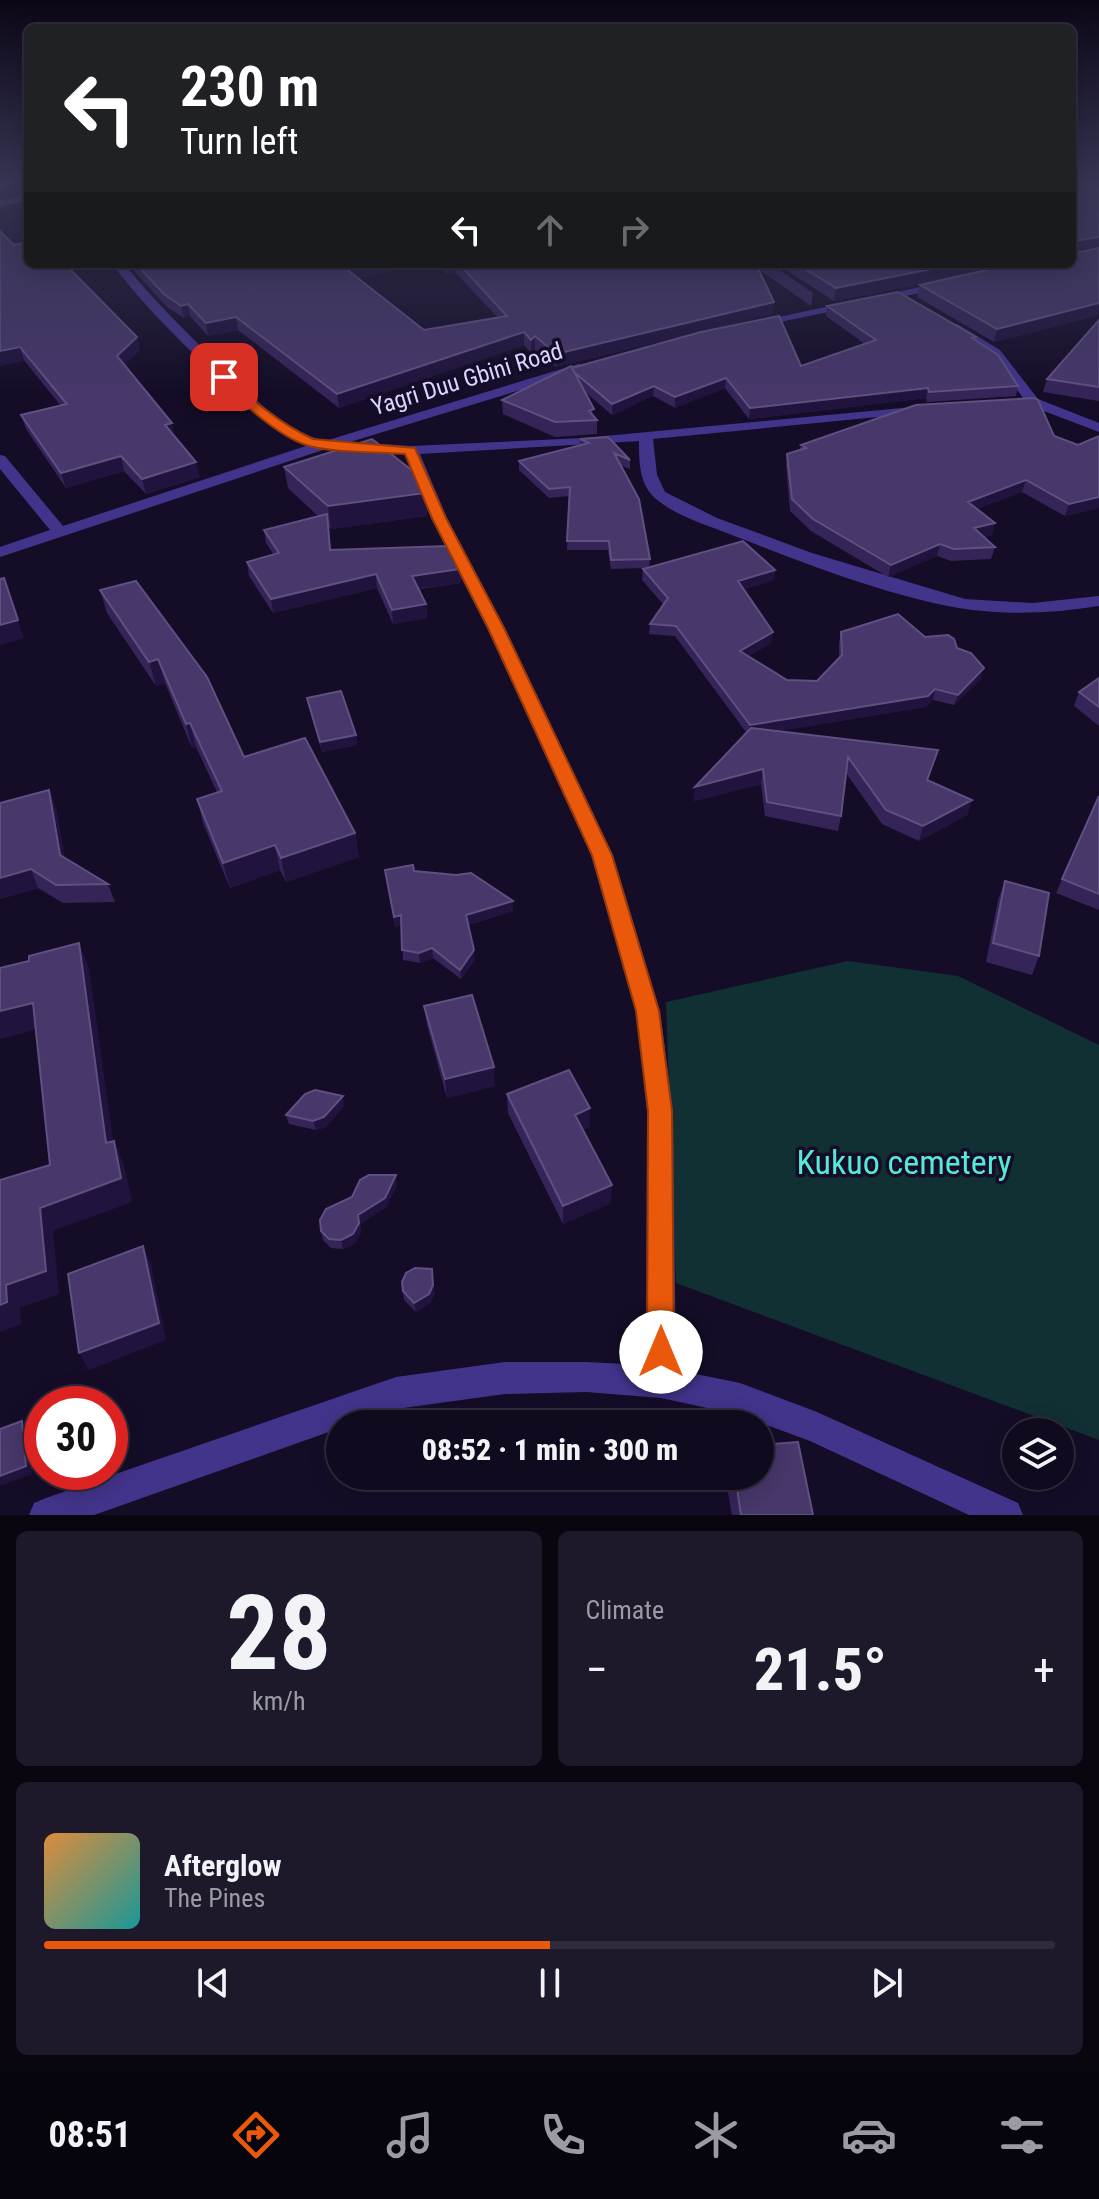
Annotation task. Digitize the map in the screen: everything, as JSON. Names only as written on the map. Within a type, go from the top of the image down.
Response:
[{"type":"street","points":[[122,268],[185,340],[214,365],[235,390],[294,435],[325,445],[411,450],[646,437],[940,407]]},
{"type":"street","points":[[740,326],[823,304],[955,283]]},
{"type":"street","points":[[898,294],[912,303]]},
{"type":"street","points":[[940,319],[994,352],[1011,371],[1026,402],[1099,428]]},
{"type":"street","name":"Yagri Duu Gbini Road","points":[[0,552],[460,402],[591,364]]},
{"type":"street","points":[[646,437],[648,474],[660,495],[681,509],[718,523],[873,578],[961,604],[1016,610],[1099,601]]},
{"type":"street","points":[[411,450],[439,518],[496,628],[602,855],[648,1011],[660,1111],[661,1382]]},
{"type":"street","points":[[0,459],[61,534]]},
{"type":"street","points":[[46,1515],[396,1393],[505,1378],[586,1377],[661,1382],[740,1399],[817,1428],[1006,1515]]},
{"type":"green space","name":"Kukuo cemetery","points":[[848,961],[958,976],[1099,1045],[1099,1440],[1074,1431],[1074,1418],[1040,1418],[676,1283],[666,1002]]},
{"type":"building","points":[[0,253],[24,253],[24,268],[69,268],[137,337],[117,356],[172,423],[165,425],[196,462],[142,479],[121,456],[61,473],[21,415],[67,404],[20,347],[0,351]]},
{"type":"building","points":[[1076,253],[1099,253],[1099,303],[997,329],[920,285],[995,268],[1076,268]]},
{"type":"building","points":[[140,268],[345,268],[424,330],[507,316],[463,268],[758,268],[774,302],[556,354],[535,336],[531,340],[524,332],[337,394],[236,317],[206,323],[188,304],[181,306],[164,294]]},
{"type":"building","points":[[804,268],[937,268],[836,288]]},
{"type":"building","points":[[898,292],[976,337],[972,338],[998,355],[1018,386],[929,392],[928,388],[750,408],[726,378],[675,397],[654,386],[612,404],[572,368],[701,332],[779,316],[801,366],[876,340],[827,306]]},
{"type":"building","points":[[1099,320],[1099,387],[1047,379]]},
{"type":"building","points":[[571,366],[594,409],[589,411],[597,420],[555,422],[502,400]]},
{"type":"building","points":[[1038,400],[1054,436],[1078,445],[1099,436],[1099,497],[1069,504],[1026,480],[968,502],[995,523],[974,528],[995,547],[954,549],[940,544],[891,565],[813,519],[792,499],[787,454],[806,448],[801,445],[916,405]]},
{"type":"building","points":[[608,437],[630,460],[614,453],[639,499],[650,559],[611,560],[609,541],[567,541],[570,487],[549,489],[519,461],[589,443],[580,439]]},
{"type":"building","points":[[372,439],[418,475],[425,493],[328,506],[284,467]]},
{"type":"building","points":[[327,514],[330,550],[448,546],[460,569],[412,576],[426,604],[392,610],[376,574],[271,599],[247,562],[279,553],[264,530]]},
{"type":"building","points":[[743,541],[775,570],[738,581],[773,632],[740,651],[787,680],[817,681],[842,655],[841,632],[898,614],[925,637],[948,635],[954,639],[957,648],[971,653],[984,668],[958,695],[935,689],[928,696],[750,725],[676,626],[650,624],[668,598],[643,569]]},
{"type":"building","points":[[4,578],[18,620],[0,625],[0,579]]},
{"type":"building","points":[[136,581],[207,677],[244,757],[305,738],[355,833],[281,858],[275,845],[223,863],[197,799],[222,791],[190,723],[186,724],[158,659],[149,662],[100,590]]},
{"type":"building","points":[[1099,678],[1099,707],[1079,692]]},
{"type":"building","points":[[341,691],[356,735],[320,742],[307,698]]},
{"type":"building","points":[[751,728],[938,750],[927,780],[972,800],[923,826],[886,810],[848,757],[841,816],[767,802],[763,769],[695,787]]},
{"type":"building","points":[[49,790],[60,855],[108,884],[56,885],[31,869],[0,878],[0,803]]},
{"type":"building","points":[[1099,796],[1099,894],[1062,879]]},
{"type":"building","points":[[413,865],[414,871],[456,875],[471,873],[513,901],[466,915],[474,950],[460,970],[432,948],[419,953],[402,950],[401,915],[394,917],[385,870]]},
{"type":"building","points":[[1005,881],[1049,893],[1039,956],[993,943]]},
{"type":"building","points":[[79,943],[106,1143],[114,1141],[121,1178],[40,1208],[46,1271],[6,1285],[7,1302],[0,1305],[0,1180],[50,1165],[33,1003],[0,1011],[0,968],[29,961],[29,956]]},
{"type":"building","points":[[472,995],[494,1067],[445,1079],[424,1006]]},
{"type":"building","points":[[569,1070],[590,1108],[575,1115],[612,1185],[563,1206],[507,1094]]},
{"type":"building","points":[[315,1090],[343,1096],[324,1117],[313,1121],[286,1115],[305,1094]]},
{"type":"building","points":[[369,1175],[396,1175],[385,1198],[358,1215],[359,1223],[353,1234],[341,1240],[329,1239],[321,1231],[320,1220],[326,1209],[352,1197],[360,1180]]},
{"type":"building","points":[[143,1246],[159,1323],[79,1353],[68,1274]]},
{"type":"building","points":[[415,1268],[432,1269],[433,1285],[429,1294],[414,1303],[403,1291],[402,1282],[406,1273]]},
{"type":"building","points":[[22,1421],[24,1467],[0,1476],[0,1429]]},
{"type":"building","points":[[798,1442],[813,1515],[741,1515],[737,1490],[774,1490],[774,1444]]},
{"type":"route","points":[[224,377],[235,390],[294,435],[310,443],[411,450],[439,518],[496,628],[602,855],[648,1011],[660,1111],[661,1352]]}]
